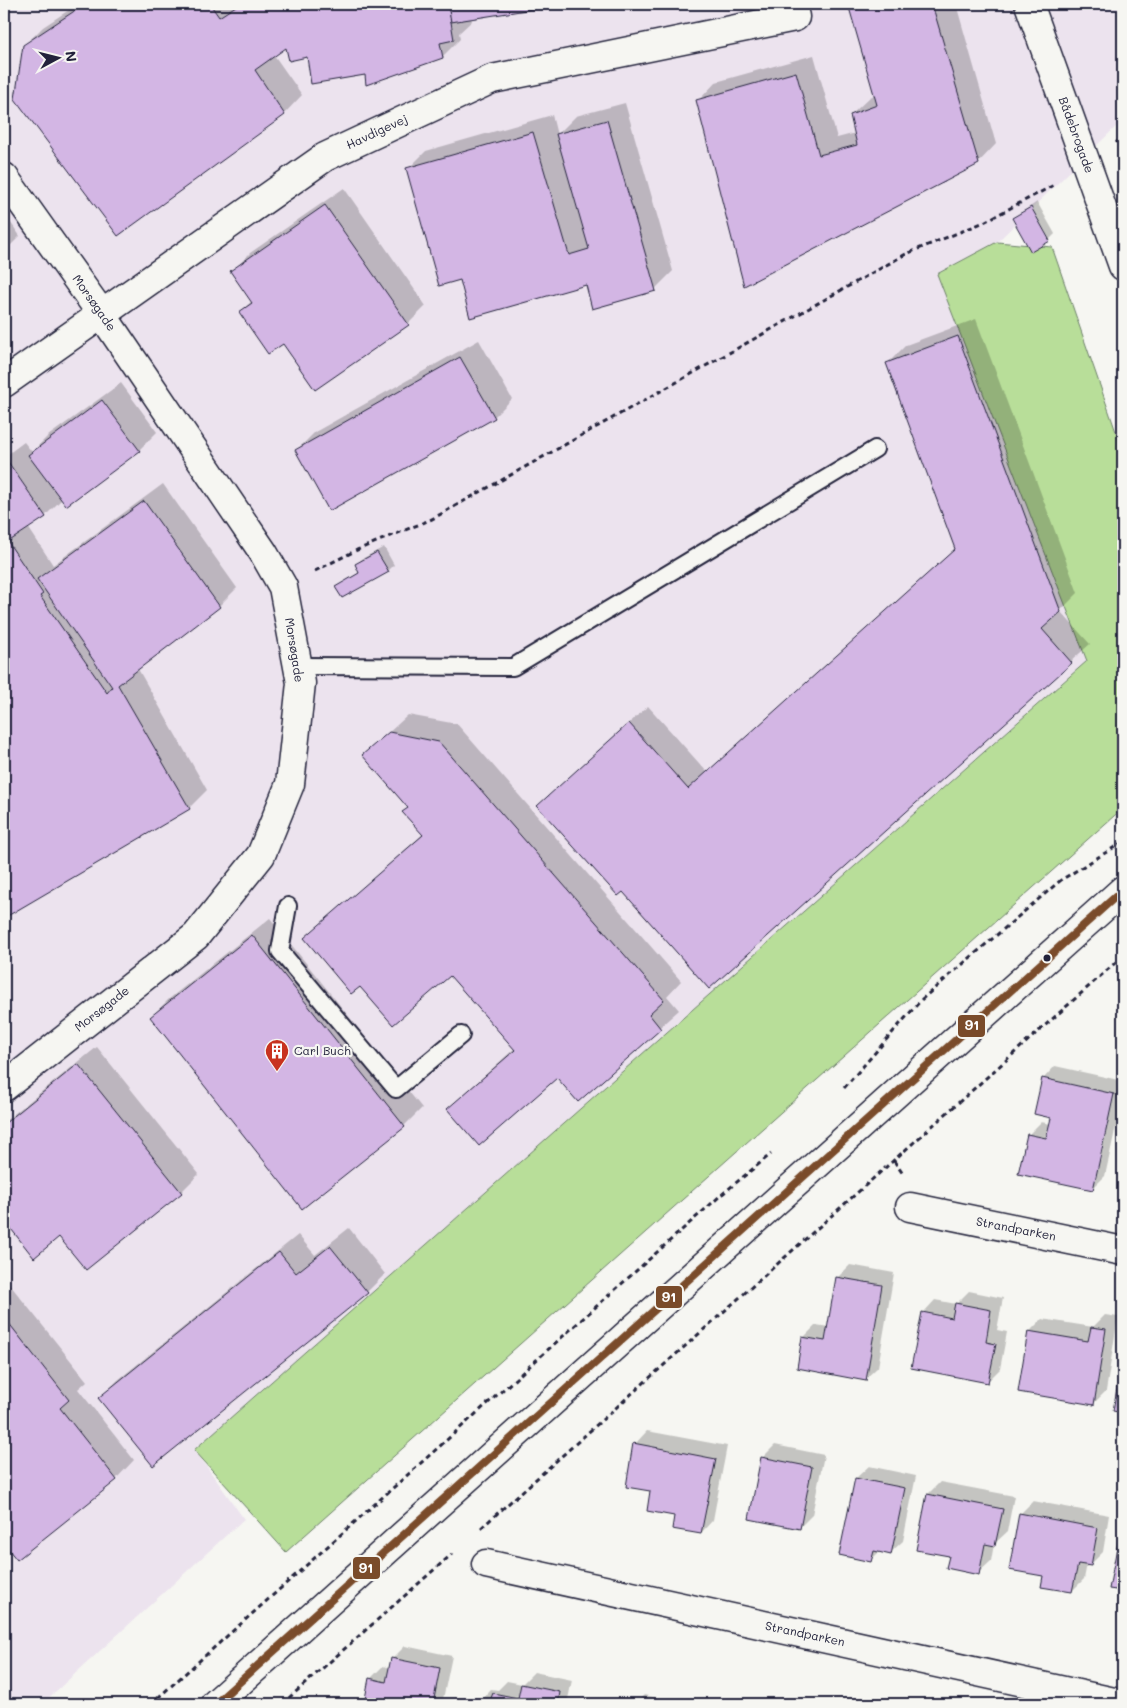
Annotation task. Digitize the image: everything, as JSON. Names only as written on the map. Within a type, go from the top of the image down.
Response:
[{"type":"street","name":"Havdigevej","points":[[4,383],[325,157],[492,78],[795,17],[792,4]]},
{"type":"street","name":"Bådebrogade","points":[[1029,4],[1088,168],[1114,216],[1123,266]]},
{"type":"street","name":"Morsøgade","points":[[4,177],[101,313],[263,552],[283,587],[301,683],[290,784],[261,855],[196,936],[4,1087]]},
{"type":"street","points":[[215,1704],[1123,890]]},
{"type":"street","name":"Strandparken","points":[[910,1207],[1123,1251]]},
{"type":"street","name":"Strandparken","points":[[486,1564],[1123,1704]]},
{"type":"lane","points":[[299,666],[513,667],[875,450]]},
{"type":"lane","points":[[288,906],[280,951],[396,1089],[461,1035]]},
{"type":"path","points":[[283,587],[357,550],[432,519],[906,254],[982,223],[1088,168],[1123,137]]},
{"type":"path","points":[[842,1091],[922,999],[1061,880],[1123,842]]},
{"type":"path","points":[[475,1533],[1123,956]]},
{"type":"path","points":[[151,1704],[713,1203],[779,1148]]},
{"type":"path","points":[[282,1704],[453,1553]]},
{"type":"shaded area","points":[[4,4],[1123,4],[1123,120],[997,242],[938,274],[1087,661],[195,1450],[244,1519],[42,1704],[4,1704]]},
{"type":"green space","points":[[997,242],[1052,247],[1123,452],[1123,808],[286,1552],[194,1450],[1087,661],[937,274]]},
{"type":"building","points":[[85,4],[210,4],[219,17],[239,4],[448,4],[454,40],[440,43],[443,58],[366,85],[365,75],[311,84],[307,57],[289,61],[286,48],[255,70],[285,115],[118,236],[15,99],[23,45]]},
{"type":"building","points":[[448,4],[564,4],[451,22]]},
{"type":"building","points":[[848,4],[932,4],[979,164],[744,286],[696,100],[796,72],[819,155],[857,145],[850,115],[877,105]]},
{"type":"building","points":[[607,120],[656,291],[592,309],[586,285],[470,318],[460,280],[439,286],[406,168],[533,132],[569,255],[589,249],[556,134]]},
{"type":"building","points":[[325,205],[409,325],[315,390],[283,344],[268,354],[239,312],[252,303],[230,271]]},
{"type":"building","points":[[1031,207],[1050,241],[1031,252],[1012,218]]},
{"type":"building","points":[[958,336],[1061,612],[1042,629],[1072,663],[709,989],[623,892],[618,896],[537,806],[629,723],[688,789],[955,549],[886,363]]},
{"type":"building","points":[[460,357],[495,418],[329,511],[295,450]]},
{"type":"building","points":[[102,400],[140,451],[66,506],[28,455]]},
{"type":"building","points":[[6,459],[46,517],[8,542],[43,594],[40,596],[107,693],[112,687],[37,579],[144,501],[220,607],[118,685],[190,809],[4,918],[4,460]]},
{"type":"building","points":[[377,552],[389,572],[342,598],[335,587],[359,573],[355,564]]},
{"type":"building","points":[[389,732],[439,742],[664,1000],[649,1014],[661,1029],[578,1102],[557,1078],[479,1146],[447,1109],[515,1050],[450,976],[393,1025],[360,987],[351,994],[304,938],[423,835],[402,812],[408,808],[362,755]]},
{"type":"building","name":"Carl Buch","points":[[252,935],[405,1127],[302,1209],[150,1017]]},
{"type":"building","points":[[78,1064],[182,1193],[86,1270],[59,1237],[34,1258],[4,1220],[4,1124]]},
{"type":"building","points":[[1042,1078],[1114,1094],[1093,1190],[1018,1174],[1027,1134],[1046,1138],[1051,1118],[1034,1114]]},
{"type":"building","points":[[330,1246],[368,1293],[153,1466],[98,1398],[279,1252],[296,1273]]},
{"type":"building","points":[[836,1277],[882,1285],[866,1381],[797,1368],[802,1337],[825,1341]]},
{"type":"building","points":[[955,1303],[991,1310],[986,1342],[996,1344],[988,1383],[911,1368],[922,1312],[952,1318]]},
{"type":"building","points":[[4,1317],[69,1400],[60,1408],[117,1480],[17,1560],[4,1544]]},
{"type":"building","points":[[1091,1327],[1106,1329],[1094,1405],[1018,1392],[1028,1331],[1088,1341]]},
{"type":"building","points":[[1123,1352],[1123,1413],[1113,1411]]},
{"type":"building","points":[[633,1443],[716,1459],[701,1534],[672,1529],[674,1516],[647,1511],[650,1491],[626,1487]]},
{"type":"building","points":[[761,1457],[812,1467],[800,1529],[749,1519]]},
{"type":"building","points":[[855,1478],[905,1488],[891,1555],[874,1551],[871,1562],[839,1555]]},
{"type":"building","points":[[927,1494],[1003,1509],[995,1546],[985,1544],[979,1575],[946,1568],[949,1556],[916,1550]]},
{"type":"building","points":[[1019,1513],[1098,1528],[1091,1566],[1078,1564],[1072,1592],[1041,1587],[1043,1576],[1009,1570]]},
{"type":"building","points":[[1123,1516],[1123,1591],[1109,1589]]},
{"type":"building","points":[[391,1658],[440,1668],[433,1704],[364,1704],[369,1678],[386,1682]]},
{"type":"building","points":[[521,1684],[560,1692],[558,1704],[476,1704],[477,1700],[489,1703],[493,1693],[518,1698]]},
{"type":"transit line","name":"91","points":[[215,1704],[1123,890]]},
{"type":"place","name":"Carl Buch","points":[[277,1072]]}]
